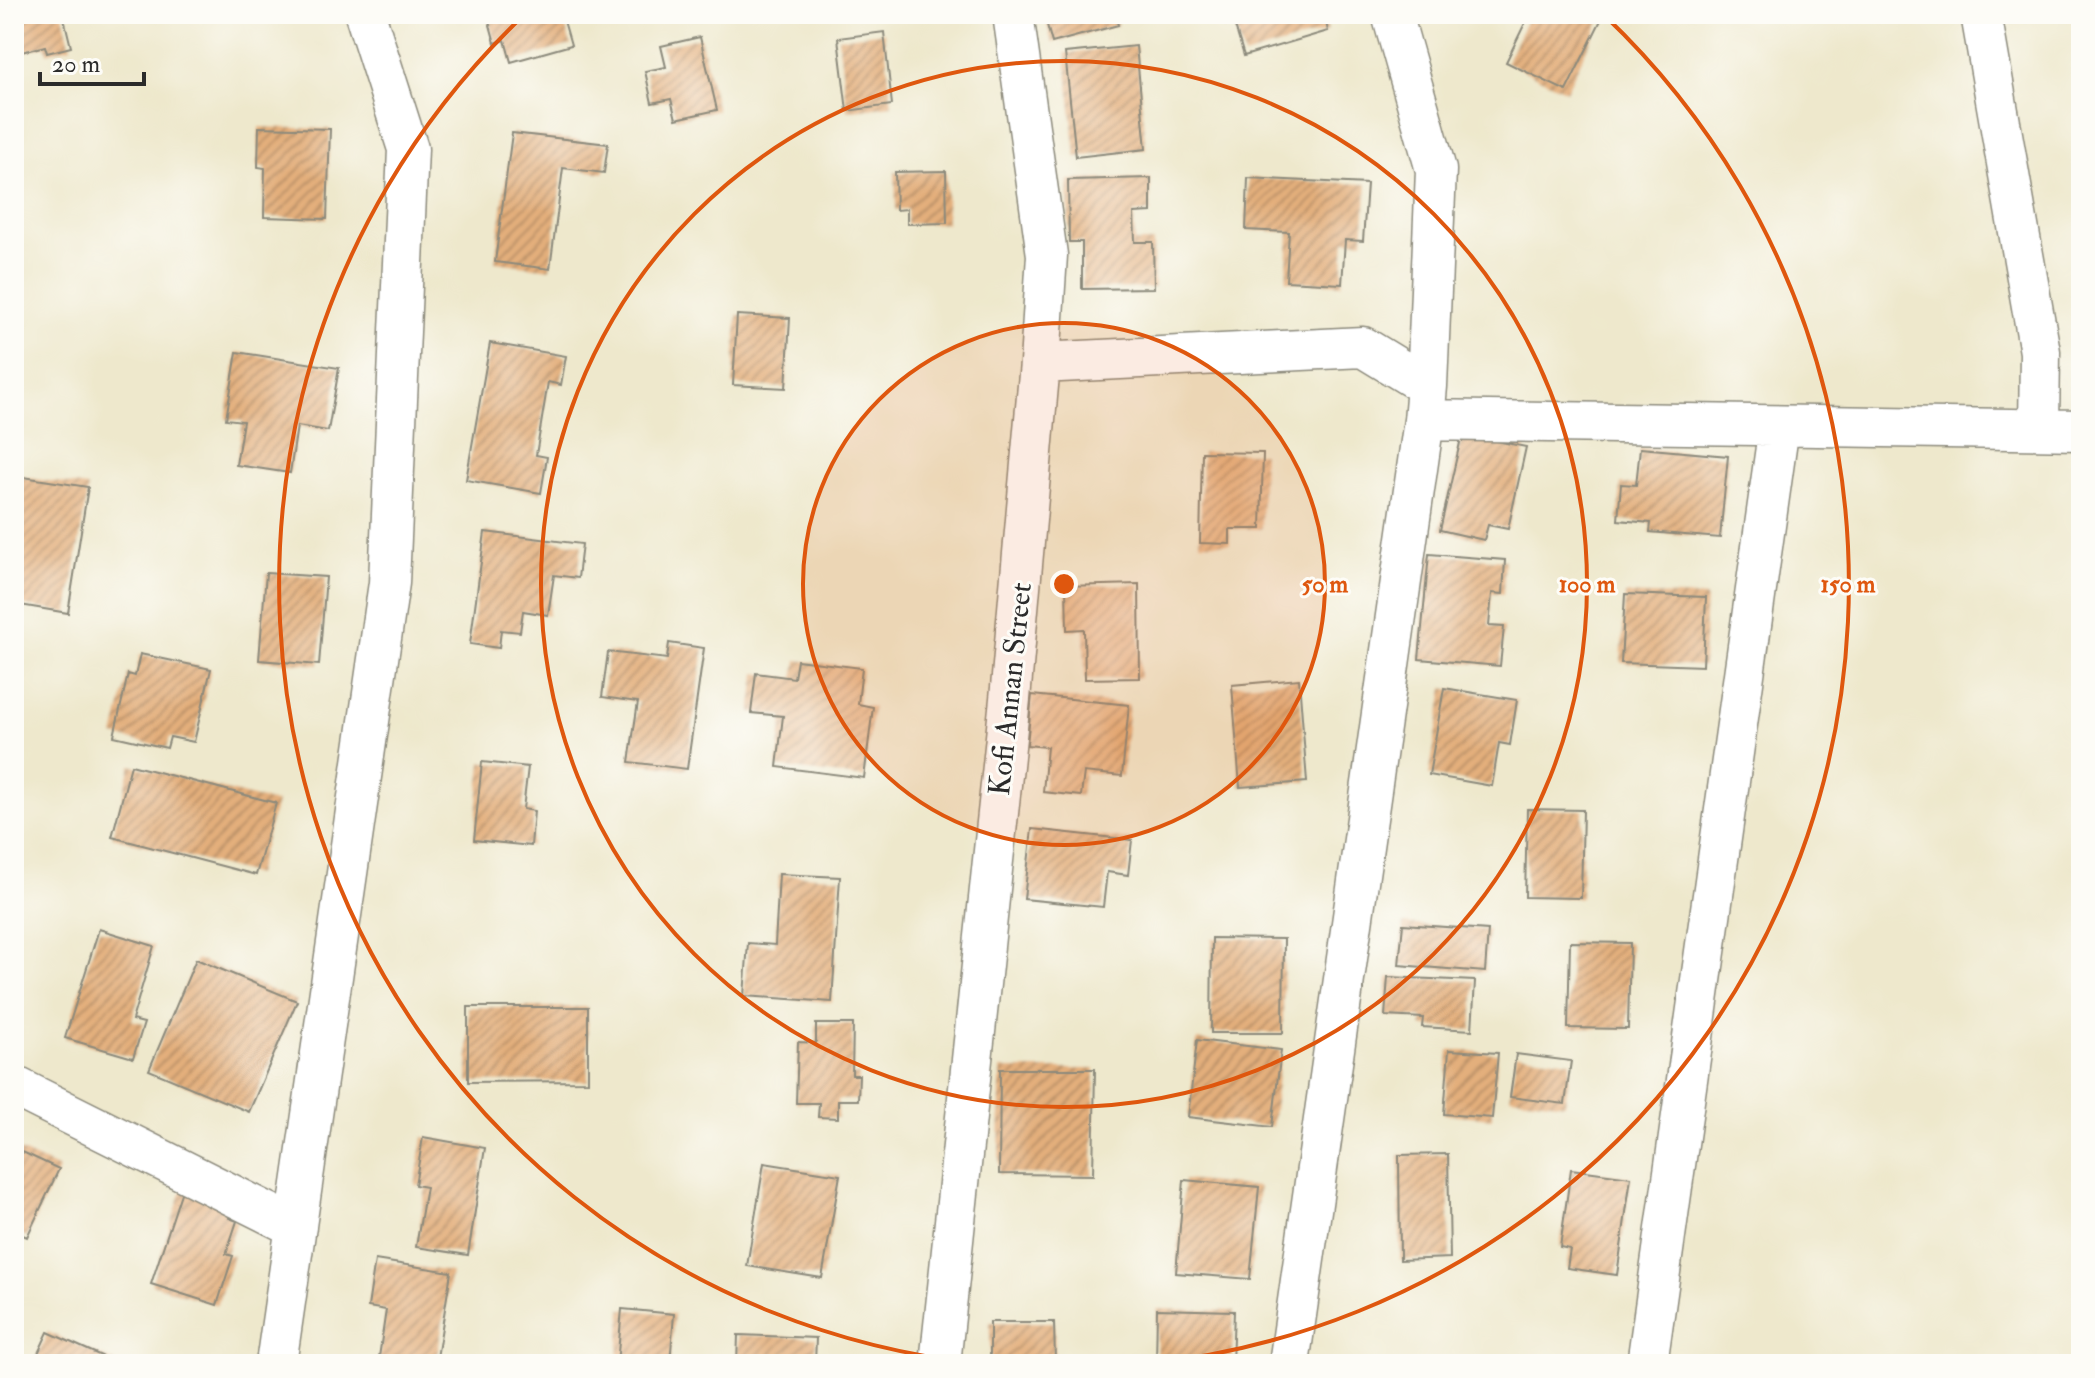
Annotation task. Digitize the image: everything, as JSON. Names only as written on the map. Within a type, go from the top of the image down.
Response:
[{"type":"street","points":[[276,1364],[389,583],[408,149],[365,14]]},
{"type":"street","name":"Kofi Annan Street","points":[[940,1364],[1010,699],[1047,255],[1013,14]]},
{"type":"street","points":[[1289,1364],[1425,403],[1436,170],[1392,14]]},
{"type":"street","points":[[1981,14],[2040,352],[2039,429]]},
{"type":"street","points":[[1040,363],[1363,347],[1425,403],[1779,426],[2081,430]]},
{"type":"street","points":[[1647,1364],[1779,426]]},
{"type":"street","points":[[14,1086],[296,1227]]},
{"type":"building","points":[[14,14],[63,14],[71,47],[47,53],[45,46],[14,54]]},
{"type":"building","points":[[487,14],[562,14],[571,45],[511,62],[505,40],[495,43]]},
{"type":"building","points":[[1044,14],[1115,14],[1118,25],[1052,43]]},
{"type":"building","points":[[1223,14],[1324,14],[1328,31],[1244,56],[1234,23],[1226,25]]},
{"type":"building","points":[[1522,14],[1604,14],[1566,91],[1506,62],[1528,17]]},
{"type":"building","points":[[884,32],[892,105],[847,111],[838,38]]},
{"type":"building","points":[[700,37],[717,110],[676,119],[671,99],[652,103],[645,71],[666,67],[661,46]]},
{"type":"building","points":[[1136,46],[1146,149],[1076,157],[1065,53]]},
{"type":"building","points":[[259,127],[330,129],[327,219],[264,217],[265,168],[258,167]]},
{"type":"building","points":[[512,133],[608,144],[604,173],[563,168],[550,269],[495,262]]},
{"type":"building","points":[[946,171],[947,223],[907,224],[907,209],[896,210],[895,172]]},
{"type":"building","points":[[1151,178],[1151,212],[1134,213],[1135,242],[1153,242],[1154,288],[1082,289],[1082,242],[1069,242],[1068,180]]},
{"type":"building","points":[[1248,178],[1367,184],[1363,241],[1345,240],[1342,284],[1286,281],[1289,232],[1246,230]]},
{"type":"building","points":[[737,315],[790,318],[786,388],[733,385]]},
{"type":"building","points":[[490,343],[566,356],[561,385],[548,382],[536,455],[547,457],[541,493],[466,480]]},
{"type":"building","points":[[237,352],[339,368],[328,431],[297,426],[290,473],[236,465],[243,421],[226,419]]},
{"type":"building","points":[[1462,434],[1526,447],[1508,529],[1488,525],[1484,540],[1440,530]]},
{"type":"building","points":[[1640,448],[1728,456],[1720,538],[1650,532],[1651,523],[1618,520],[1621,484],[1636,485]]},
{"type":"building","points":[[1202,452],[1263,453],[1261,529],[1230,529],[1230,544],[1200,543]]},
{"type":"building","points":[[17,476],[88,487],[68,613],[14,604],[18,558],[14,558]]},
{"type":"building","points":[[485,532],[582,544],[578,578],[554,575],[548,615],[523,611],[520,632],[501,630],[499,648],[470,644]]},
{"type":"building","points":[[1429,554],[1505,560],[1503,594],[1492,593],[1489,626],[1504,627],[1500,666],[1419,659]]},
{"type":"building","points":[[266,573],[326,577],[319,665],[259,660]]},
{"type":"building","points":[[1139,584],[1140,678],[1085,679],[1084,629],[1067,630],[1066,586]]},
{"type":"building","points":[[1625,594],[1706,597],[1703,666],[1621,663]]},
{"type":"building","points":[[669,643],[704,648],[687,769],[629,762],[638,702],[602,697],[608,652],[667,659]]},
{"type":"building","points":[[140,654],[211,669],[194,742],[170,737],[167,748],[114,736],[128,674],[135,676]]},
{"type":"building","points":[[797,660],[862,668],[858,704],[873,707],[864,778],[777,767],[783,716],[751,713],[756,673],[794,678]]},
{"type":"building","points":[[1299,679],[1307,782],[1240,787],[1232,685]]},
{"type":"building","points":[[1444,688],[1517,700],[1510,745],[1499,743],[1492,786],[1429,775]]},
{"type":"building","points":[[1032,695],[1129,705],[1122,776],[1084,772],[1081,796],[1043,792],[1047,747],[1027,745]]},
{"type":"building","points":[[482,762],[528,767],[523,809],[534,811],[531,846],[474,840]]},
{"type":"building","points":[[131,765],[276,803],[256,875],[112,837]]},
{"type":"building","points":[[1527,809],[1583,810],[1581,898],[1525,897]]},
{"type":"building","points":[[1032,829],[1132,840],[1128,875],[1107,872],[1103,907],[1024,899]]},
{"type":"building","points":[[779,874],[840,877],[832,1002],[744,996],[748,943],[775,945]]},
{"type":"building","points":[[1403,924],[1488,930],[1485,972],[1399,965]]},
{"type":"building","points":[[99,929],[154,946],[132,1020],[144,1023],[133,1058],[65,1038]]},
{"type":"building","points":[[1212,938],[1284,939],[1283,1033],[1211,1033]]},
{"type":"building","points":[[1570,942],[1630,943],[1628,1029],[1568,1028]]},
{"type":"building","points":[[196,959],[297,1001],[249,1112],[149,1070]]},
{"type":"building","points":[[1388,977],[1475,981],[1472,1030],[1422,1027],[1423,1018],[1385,1016]]},
{"type":"building","points":[[468,1007],[588,1007],[588,1081],[468,1082]]},
{"type":"building","points":[[816,1024],[853,1024],[852,1075],[859,1075],[858,1100],[838,1100],[838,1118],[818,1117],[819,1103],[796,1103],[798,1042],[816,1043]]},
{"type":"building","points":[[1197,1040],[1281,1050],[1272,1127],[1188,1117]]},
{"type":"building","points":[[1449,1050],[1498,1053],[1492,1118],[1444,1114]]},
{"type":"building","points":[[1516,1054],[1571,1061],[1565,1104],[1510,1097]]},
{"type":"building","points":[[1000,1069],[1095,1069],[1093,1175],[999,1174]]},
{"type":"building","points":[[423,1137],[485,1148],[468,1255],[416,1247],[426,1187],[415,1185]]},
{"type":"building","points":[[14,1148],[59,1169],[27,1237],[14,1231]]},
{"type":"building","points":[[1448,1154],[1450,1258],[1400,1260],[1399,1155]]},
{"type":"building","points":[[764,1163],[840,1175],[822,1278],[747,1266]]},
{"type":"building","points":[[1571,1169],[1631,1177],[1617,1275],[1567,1268],[1570,1249],[1560,1247]]},
{"type":"building","points":[[1184,1180],[1259,1187],[1250,1279],[1176,1273]]},
{"type":"building","points":[[184,1184],[235,1200],[229,1218],[237,1221],[226,1254],[233,1256],[217,1305],[151,1284]]},
{"type":"building","points":[[375,1260],[451,1272],[436,1364],[378,1364],[386,1310],[368,1307]]},
{"type":"building","points":[[622,1309],[674,1314],[670,1364],[617,1364]]},
{"type":"building","points":[[1157,1309],[1234,1311],[1232,1364],[1156,1364]]},
{"type":"building","points":[[990,1322],[1054,1322],[1055,1361],[1097,1360],[1098,1364],[990,1364]]},
{"type":"building","points":[[48,1332],[119,1364],[33,1364]]},
{"type":"building","points":[[738,1335],[816,1338],[815,1364],[737,1364]]}]
